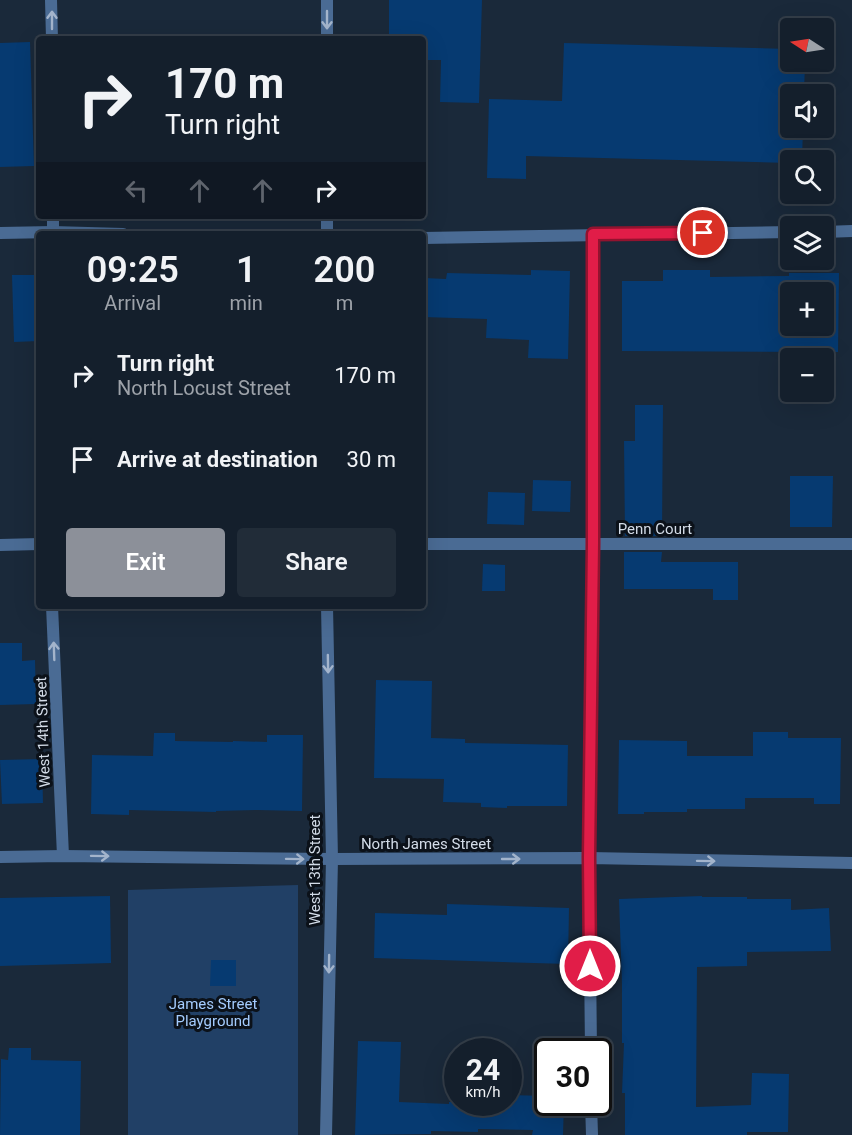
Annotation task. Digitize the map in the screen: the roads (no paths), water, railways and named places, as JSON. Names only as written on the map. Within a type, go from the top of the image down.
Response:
[{"type":"street","points":[[51,0],[52,36]]},
{"type":"street","points":[[327,0],[327,36]]},
{"type":"street","points":[[834,232],[852,231]]},
{"type":"street","points":[[426,238],[780,232]]},
{"type":"street","points":[[0,233],[36,233]]},
{"type":"street","points":[[591,1038],[589,858],[593,544],[593,234]]},
{"type":"street","points":[[0,545],[36,544]]},
{"type":"street","name":"Penn Court","points":[[426,544],[852,544]]},
{"type":"street","name":"West 14th Street","points":[[52,609],[63,856]]},
{"type":"street","name":"West 13th Street","points":[[326,1135],[332,859],[327,609]]},
{"type":"street","name":"North James Street","points":[[0,857],[589,858],[852,863]]},
{"type":"street","points":[[591,1116],[592,1135]]},
{"type":"park label","name":"James Street Playground","points":[[213,1012]]}]
